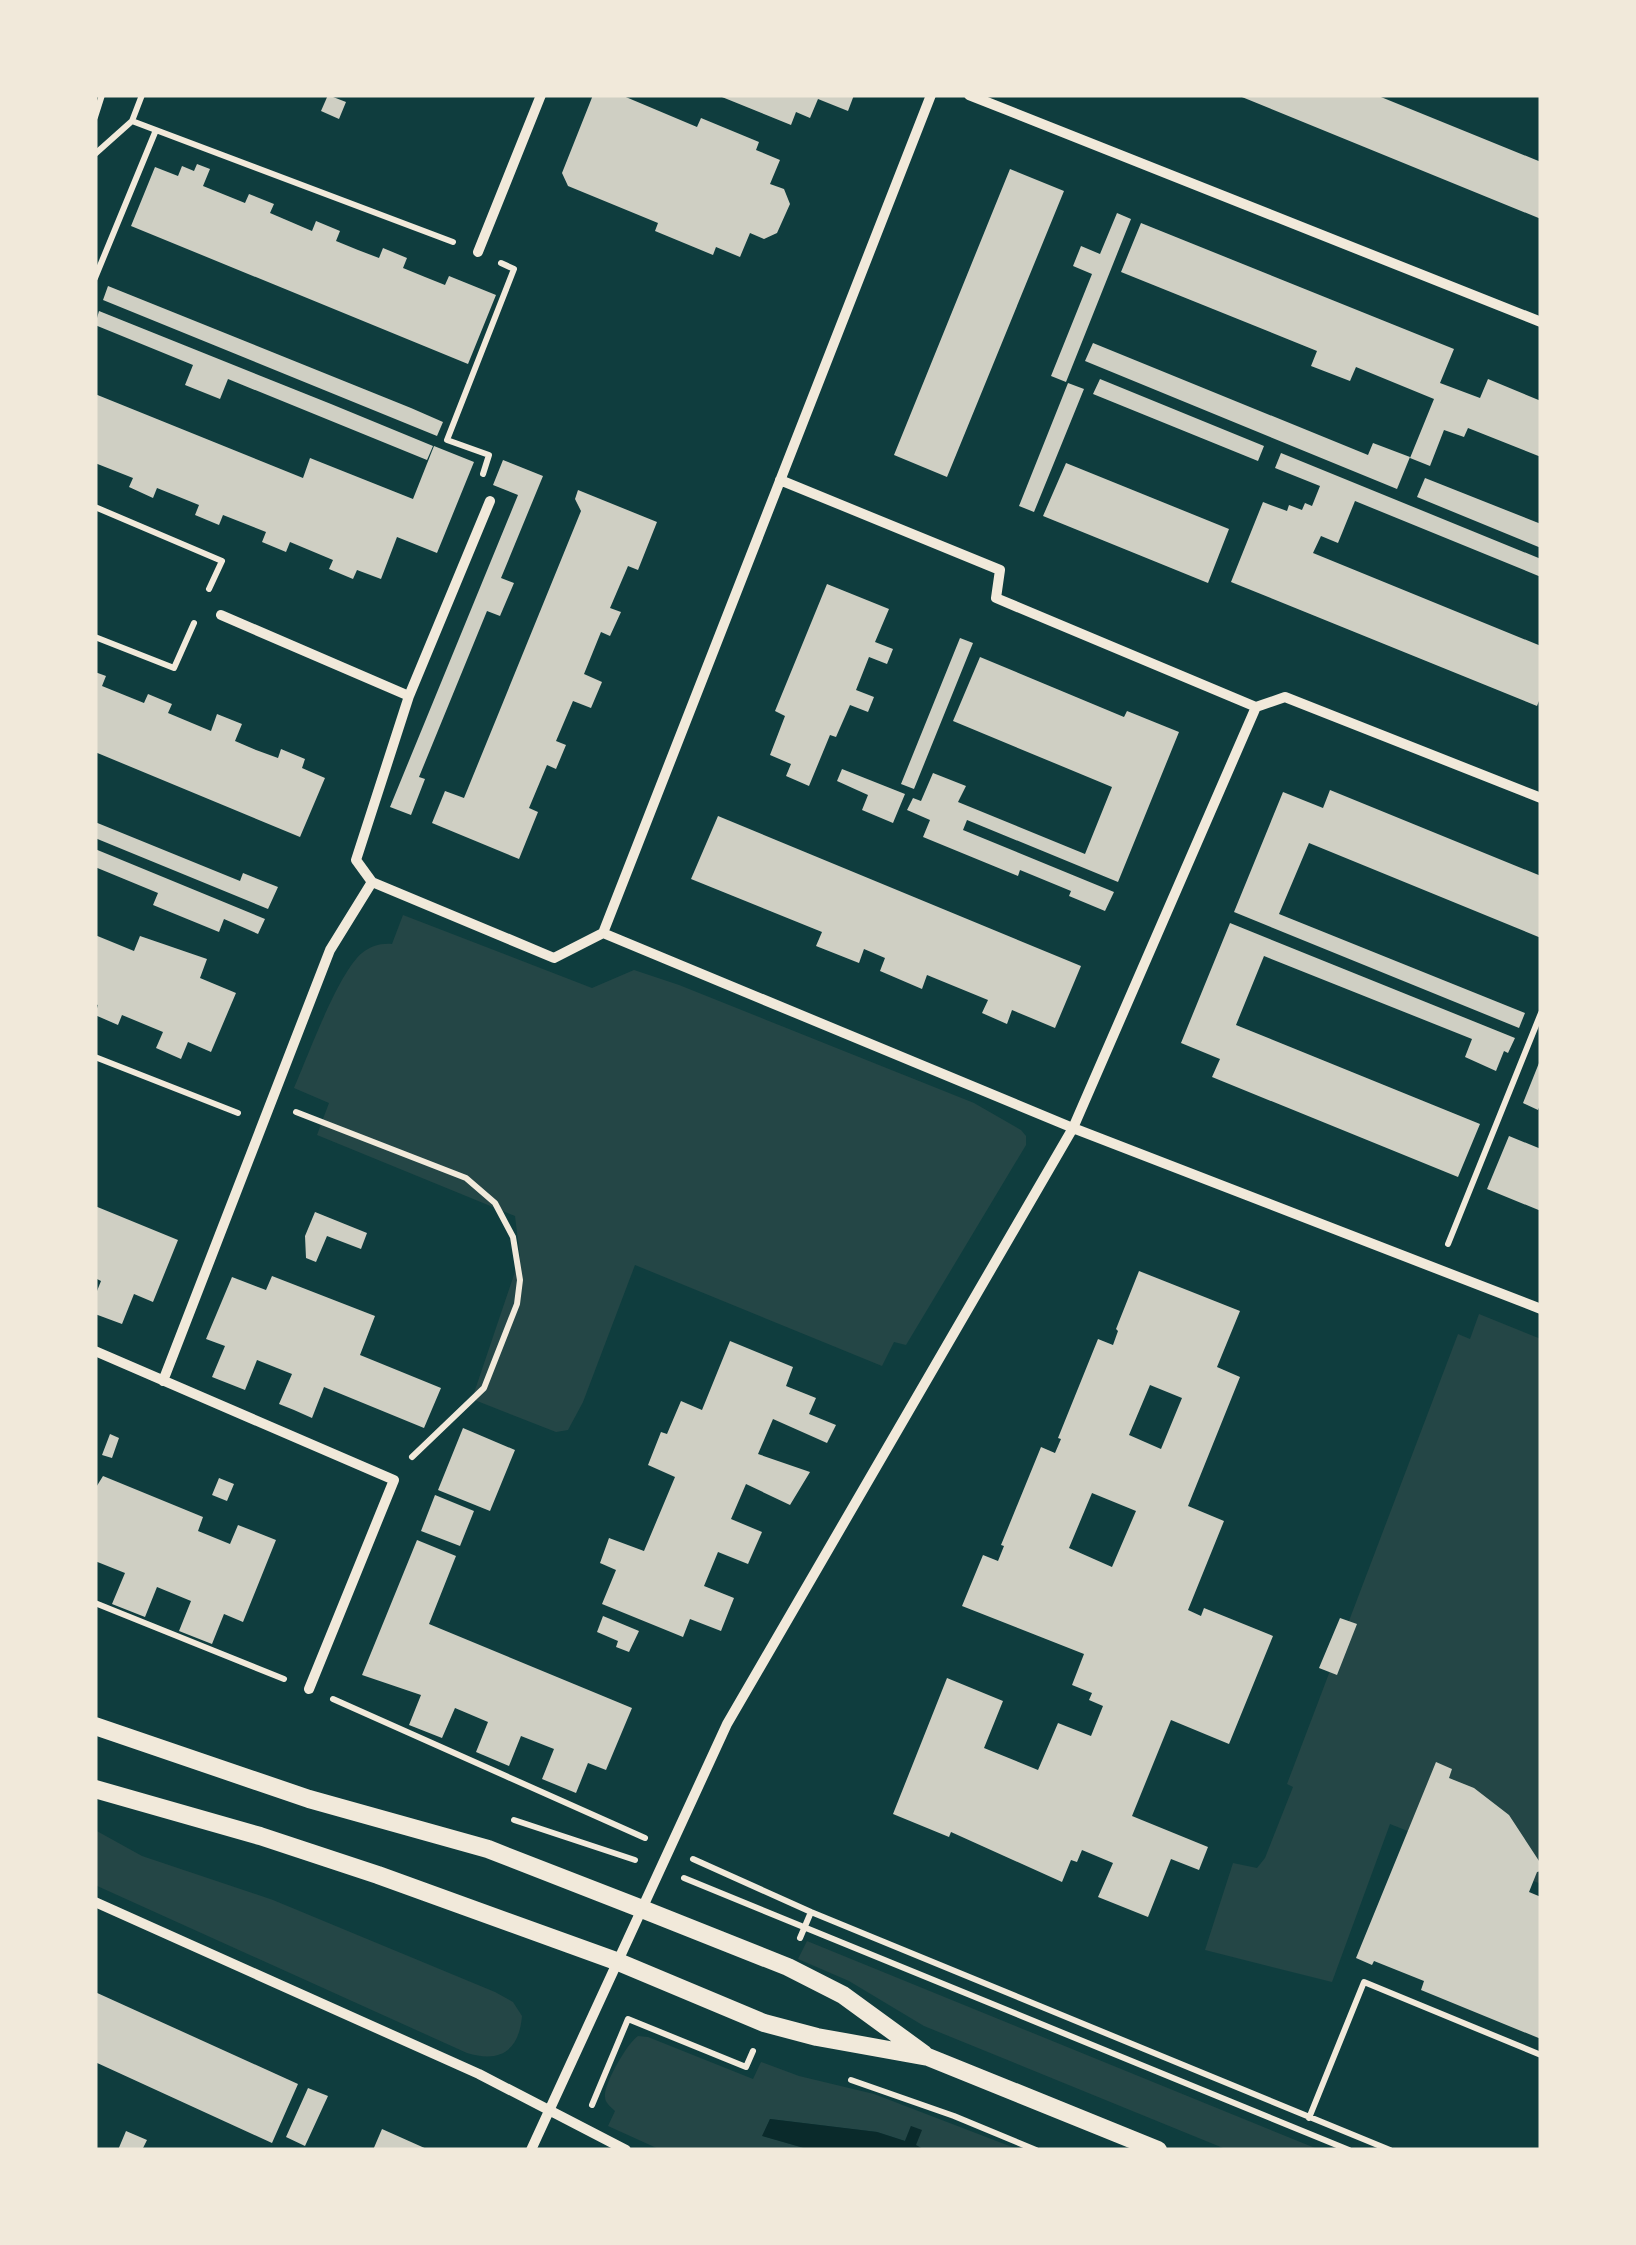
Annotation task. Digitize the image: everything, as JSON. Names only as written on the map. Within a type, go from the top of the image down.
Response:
[{"type":"street","points":[[478,252],[541,95]]},
{"type":"street","points":[[490,500],[408,696],[356,860],[372,882],[554,958],[602,934],[931,95]]},
{"type":"street","points":[[969,95],[1541,322]]},
{"type":"street","points":[[780,480],[1000,570],[996,598],[1256,707],[1285,697],[1541,798]]},
{"type":"street","points":[[221,615],[408,696]]},
{"type":"street","points":[[530,2150],[727,1724],[1073,1128],[1256,707]]},
{"type":"street","points":[[163,1381],[330,950],[372,882]]},
{"type":"street","points":[[602,934],[1073,1128],[1541,1310]]},
{"type":"street","points":[[95,1351],[394,1480],[310,1688]]},
{"type":"street","points":[[95,1726],[309,1799],[488,1849],[788,1967],[843,1995],[928,2057]]},
{"type":"street","points":[[95,1790],[378,1874],[616,1961],[764,2023],[817,2038],[928,2057],[1158,2150]]},
{"type":"street","points":[[95,1902],[479,2074],[626,2150]]},
{"type":"path","points":[[95,118],[102,95]]},
{"type":"path","points":[[95,154],[132,121],[142,95]]},
{"type":"path","points":[[132,121],[514,268],[447,440],[489,455],[476,493],[490,500]]},
{"type":"path","points":[[95,278],[156,130]]},
{"type":"path","points":[[95,507],[222,561],[174,668],[95,636]]},
{"type":"path","points":[[201,608],[221,615]]},
{"type":"path","points":[[1438,1268],[1541,1014]]},
{"type":"path","points":[[95,1057],[261,1122]]},
{"type":"path","points":[[269,1102],[466,1178],[496,1203],[513,1237],[520,1280],[517,1304],[484,1388],[389,1478]]},
{"type":"path","points":[[95,1603],[310,1688],[811,1912],[1390,2150]]},
{"type":"path","points":[[662,1869],[1350,2150]]},
{"type":"path","points":[[1308,2118],[1364,1982],[1541,2055]]},
{"type":"shaded area","points":[[403,915],[592,988],[634,970],[679,985],[974,1103],[1021,1130],[1026,1145],[906,1345],[894,1342],[882,1366],[635,1265],[583,1402],[568,1430],[556,1432],[472,1399],[520,1257],[515,1216],[317,1135],[329,1103],[294,1088],[343,978],[365,951],[392,944]]},
{"type":"shaded area","points":[[1479,1314],[1541,1339],[1541,1884],[1390,1824],[1332,1982],[1205,1950],[1233,1863],[1257,1868],[1265,1858],[1293,1787],[1287,1784],[1458,1334],[1470,1339]]},
{"type":"shaded area","points":[[95,1830],[142,1856],[273,1900],[495,1992],[513,2002],[522,2016],[517,2038],[498,2055],[467,2053],[95,1885]]},
{"type":"shaded area","points":[[807,1941],[1320,2150],[1228,2150],[924,2026],[849,1981],[798,1959]]},
{"type":"shaded area","points":[[638,2036],[753,2079],[761,2062],[799,2076],[874,2094],[1020,2150],[925,2150],[916,2146],[911,2126],[905,2141],[877,2132],[770,2119],[763,2136],[811,2150],[661,2150],[608,2126],[615,2111],[605,2099],[605,2091],[623,2055]]},
{"type":"shaded area","points":[[770,2119],[877,2132],[905,2141],[911,2126],[922,2130],[916,2145],[925,2150],[811,2150],[762,2136]]},
{"type":"building","points":[[328,95],[346,102],[339,119],[321,111]]},
{"type":"building","points":[[593,95],[621,95],[697,127],[701,118],[759,142],[756,150],[780,160],[770,184],[784,189],[790,204],[777,233],[764,239],[750,233],[740,257],[716,247],[713,255],[655,231],[658,223],[568,186],[562,173]]},
{"type":"building","points":[[717,95],[854,95],[848,111],[818,99],[810,118],[796,112],[791,125]]},
{"type":"building","points":[[1237,95],[1376,95],[1541,162],[1541,219]]},
{"type":"building","points":[[197,164],[210,169],[203,186],[245,203],[249,194],[274,204],[270,213],[312,231],[316,221],[340,231],[336,241],[358,250],[379,258],[383,248],[407,258],[403,268],[445,285],[449,276],[496,295],[468,364],[131,226],[155,167],[178,176],[182,166],[194,171]]},
{"type":"building","points":[[1010,169],[1064,191],[947,477],[894,455]]},
{"type":"building","points":[[1117,213],[1131,219],[1066,382],[1051,376],[1092,274],[1073,266],[1081,246],[1100,254]]},
{"type":"building","points":[[1141,223],[1454,349],[1440,383],[1480,398],[1488,379],[1541,401],[1541,457],[1468,428],[1464,437],[1444,430],[1430,466],[1410,458],[1434,399],[1356,367],[1350,381],[1311,366],[1317,351],[1121,272]]},
{"type":"building","points":[[108,286],[443,422],[437,436],[103,300]]},
{"type":"building","points":[[99,311],[433,446],[427,460],[228,379],[220,399],[185,385],[193,365],[95,325]]},
{"type":"building","points":[[1093,343],[1368,455],[1373,443],[1410,457],[1397,489],[1085,361]]},
{"type":"building","points":[[1100,379],[1264,446],[1258,461],[1093,394]]},
{"type":"building","points":[[1068,383],[1084,389],[1034,512],[1019,506]]},
{"type":"building","points":[[95,394],[303,478],[310,458],[413,499],[434,446],[474,462],[437,553],[397,537],[381,579],[357,570],[353,579],[329,569],[333,560],[290,542],[286,552],[262,542],[266,532],[223,515],[219,525],[195,515],[199,505],[157,488],[153,498],[129,487],[133,478],[95,463]]},
{"type":"building","points":[[1281,453],[1541,559],[1541,577],[1355,501],[1338,543],[1321,536],[1313,553],[1541,646],[1541,696],[1537,706],[1231,582],[1263,502],[1287,511],[1289,505],[1302,510],[1305,503],[1312,506],[1320,486],[1275,468]]},
{"type":"building","points":[[503,460],[543,476],[501,578],[514,583],[500,616],[487,611],[419,777],[425,779],[411,815],[390,807],[518,495],[493,485]]},
{"type":"building","points":[[1066,463],[1229,529],[1208,583],[1043,516]]},
{"type":"building","points":[[1425,478],[1541,524],[1541,548],[1417,497]]},
{"type":"building","points":[[578,490],[657,522],[638,570],[628,566],[610,608],[621,612],[610,636],[601,632],[584,674],[602,682],[591,708],[573,701],[556,741],[566,745],[556,769],[547,765],[529,808],[538,812],[519,859],[432,823],[445,791],[464,798],[581,511],[575,499]]},
{"type":"building","points":[[827,584],[889,609],[875,642],[893,649],[887,664],[869,657],[856,690],[874,697],[868,712],[850,705],[836,737],[830,735],[809,786],[786,776],[791,764],[770,755],[785,716],[775,711]]},
{"type":"building","points":[[960,638],[973,643],[914,789],[901,784]]},
{"type":"building","points":[[980,657],[1124,717],[1127,711],[1179,732],[1118,882],[967,820],[963,830],[1114,892],[1105,911],[1069,896],[1071,891],[1020,870],[1018,876],[923,837],[930,820],[907,810],[913,798],[921,801],[933,773],[966,786],[958,802],[1085,854],[1112,787],[953,721]]},
{"type":"building","points":[[95,672],[106,676],[102,686],[144,703],[148,694],[172,704],[168,713],[211,731],[217,714],[242,724],[235,741],[256,750],[278,758],[281,749],[305,759],[302,768],[325,778],[300,837],[95,752]]},
{"type":"building","points":[[842,769],[905,794],[893,823],[862,810],[868,795],[837,781]]},
{"type":"building","points":[[1330,790],[1541,876],[1541,938],[1309,843],[1279,914],[1525,1013],[1519,1028],[1234,912],[1283,792],[1323,808]]},
{"type":"building","points":[[718,816],[1081,966],[1055,1028],[1012,1010],[1007,1024],[982,1013],[988,1000],[927,975],[922,989],[880,971],[885,958],[864,949],[859,963],[816,946],[822,932],[691,879]]},
{"type":"building","points":[[95,822],[240,881],[243,873],[278,887],[268,909],[95,838]]},
{"type":"building","points":[[95,849],[265,919],[258,934],[224,919],[219,932],[153,905],[158,893],[95,867]]},
{"type":"building","points":[[1230,923],[1515,1038],[1508,1053],[1504,1051],[1496,1071],[1465,1057],[1472,1039],[1264,956],[1236,1025],[1480,1124],[1458,1177],[1212,1077],[1220,1059],[1181,1043]]},
{"type":"building","points":[[95,935],[134,951],[140,936],[207,959],[200,978],[236,993],[211,1052],[188,1042],[181,1059],[156,1048],[163,1032],[122,1015],[118,1025],[95,1015]]},
{"type":"building","points":[[1541,1058],[1541,1103],[1538,1110],[1523,1103]]},
{"type":"building","points":[[1509,1136],[1541,1149],[1541,1211],[1487,1189]]},
{"type":"building","points":[[95,1206],[178,1240],[153,1302],[134,1294],[122,1324],[95,1314],[95,1296],[101,1281],[95,1278]]},
{"type":"building","points":[[315,1212],[367,1233],[361,1249],[327,1236],[316,1262],[306,1258],[305,1236]]},
{"type":"building","points":[[1139,1271],[1240,1311],[1217,1367],[1240,1377],[1188,1506],[1224,1521],[1188,1610],[1201,1616],[1204,1608],[1273,1636],[1229,1744],[1171,1720],[1132,1816],[1208,1847],[1199,1870],[1171,1859],[1148,1917],[1098,1897],[1113,1863],[1082,1850],[1077,1862],[1071,1860],[1062,1882],[951,1832],[949,1837],[893,1814],[947,1678],[1003,1701],[984,1748],[1038,1770],[1058,1723],[1091,1736],[1103,1706],[1089,1700],[1092,1693],[1072,1685],[1084,1654],[962,1606],[983,1555],[998,1561],[1041,1447],[1055,1453],[1098,1339],[1113,1345]],"holes":[[[1150,1385],[1182,1398],[1161,1449],[1129,1435]],[[1092,1493],[1136,1511],[1112,1567],[1069,1548]]]},
{"type":"building","points":[[272,1276],[375,1316],[360,1355],[441,1388],[424,1428],[324,1387],[312,1418],[279,1404],[292,1374],[257,1360],[245,1390],[212,1377],[225,1346],[206,1339],[232,1277],[266,1290]]},
{"type":"building","points":[[730,1341],[793,1367],[786,1386],[816,1398],[809,1414],[836,1425],[827,1443],[773,1419],[758,1454],[810,1472],[790,1505],[746,1484],[731,1519],[762,1532],[748,1564],[718,1552],[704,1586],[734,1598],[721,1631],[690,1619],[683,1637],[602,1604],[616,1570],[600,1563],[609,1538],[644,1551],[675,1477],[648,1465],[661,1432],[667,1434],[681,1401],[702,1410]]},
{"type":"building","points":[[463,1428],[515,1450],[490,1511],[438,1490]]},
{"type":"building","points":[[110,1434],[119,1438],[112,1458],[102,1455]]},
{"type":"building","points":[[103,1476],[203,1517],[198,1531],[230,1544],[238,1525],[276,1540],[243,1622],[224,1614],[212,1644],[179,1631],[191,1601],[157,1587],[145,1617],[112,1604],[125,1573],[95,1561],[95,1489]]},
{"type":"building","points":[[219,1478],[234,1484],[227,1501],[212,1495]]},
{"type":"building","points":[[435,1495],[474,1511],[460,1546],[421,1531]]},
{"type":"building","points":[[417,1540],[456,1556],[429,1624],[632,1708],[606,1770],[588,1763],[576,1793],[542,1779],[554,1749],[521,1736],[509,1766],[476,1752],[488,1722],[455,1708],[442,1738],[409,1725],[421,1695],[362,1675]]},
{"type":"building","points":[[603,1616],[639,1631],[629,1652],[616,1647],[618,1641],[597,1632]]},
{"type":"building","points":[[1340,1618],[1357,1624],[1337,1675],[1319,1668]]},
{"type":"building","points":[[1436,1762],[1452,1769],[1449,1778],[1474,1788],[1509,1815],[1541,1864],[1529,1892],[1541,1897],[1541,2039],[1421,1990],[1424,1981],[1356,1958]]},
{"type":"building","points":[[95,1992],[298,2084],[272,2143],[95,2062]]},
{"type":"building","points":[[308,2088],[328,2096],[305,2146],[286,2137]]},
{"type":"building","points":[[382,2129],[429,2150],[373,2150]]},
{"type":"building","points":[[126,2131],[147,2140],[142,2150],[118,2150]]}]
